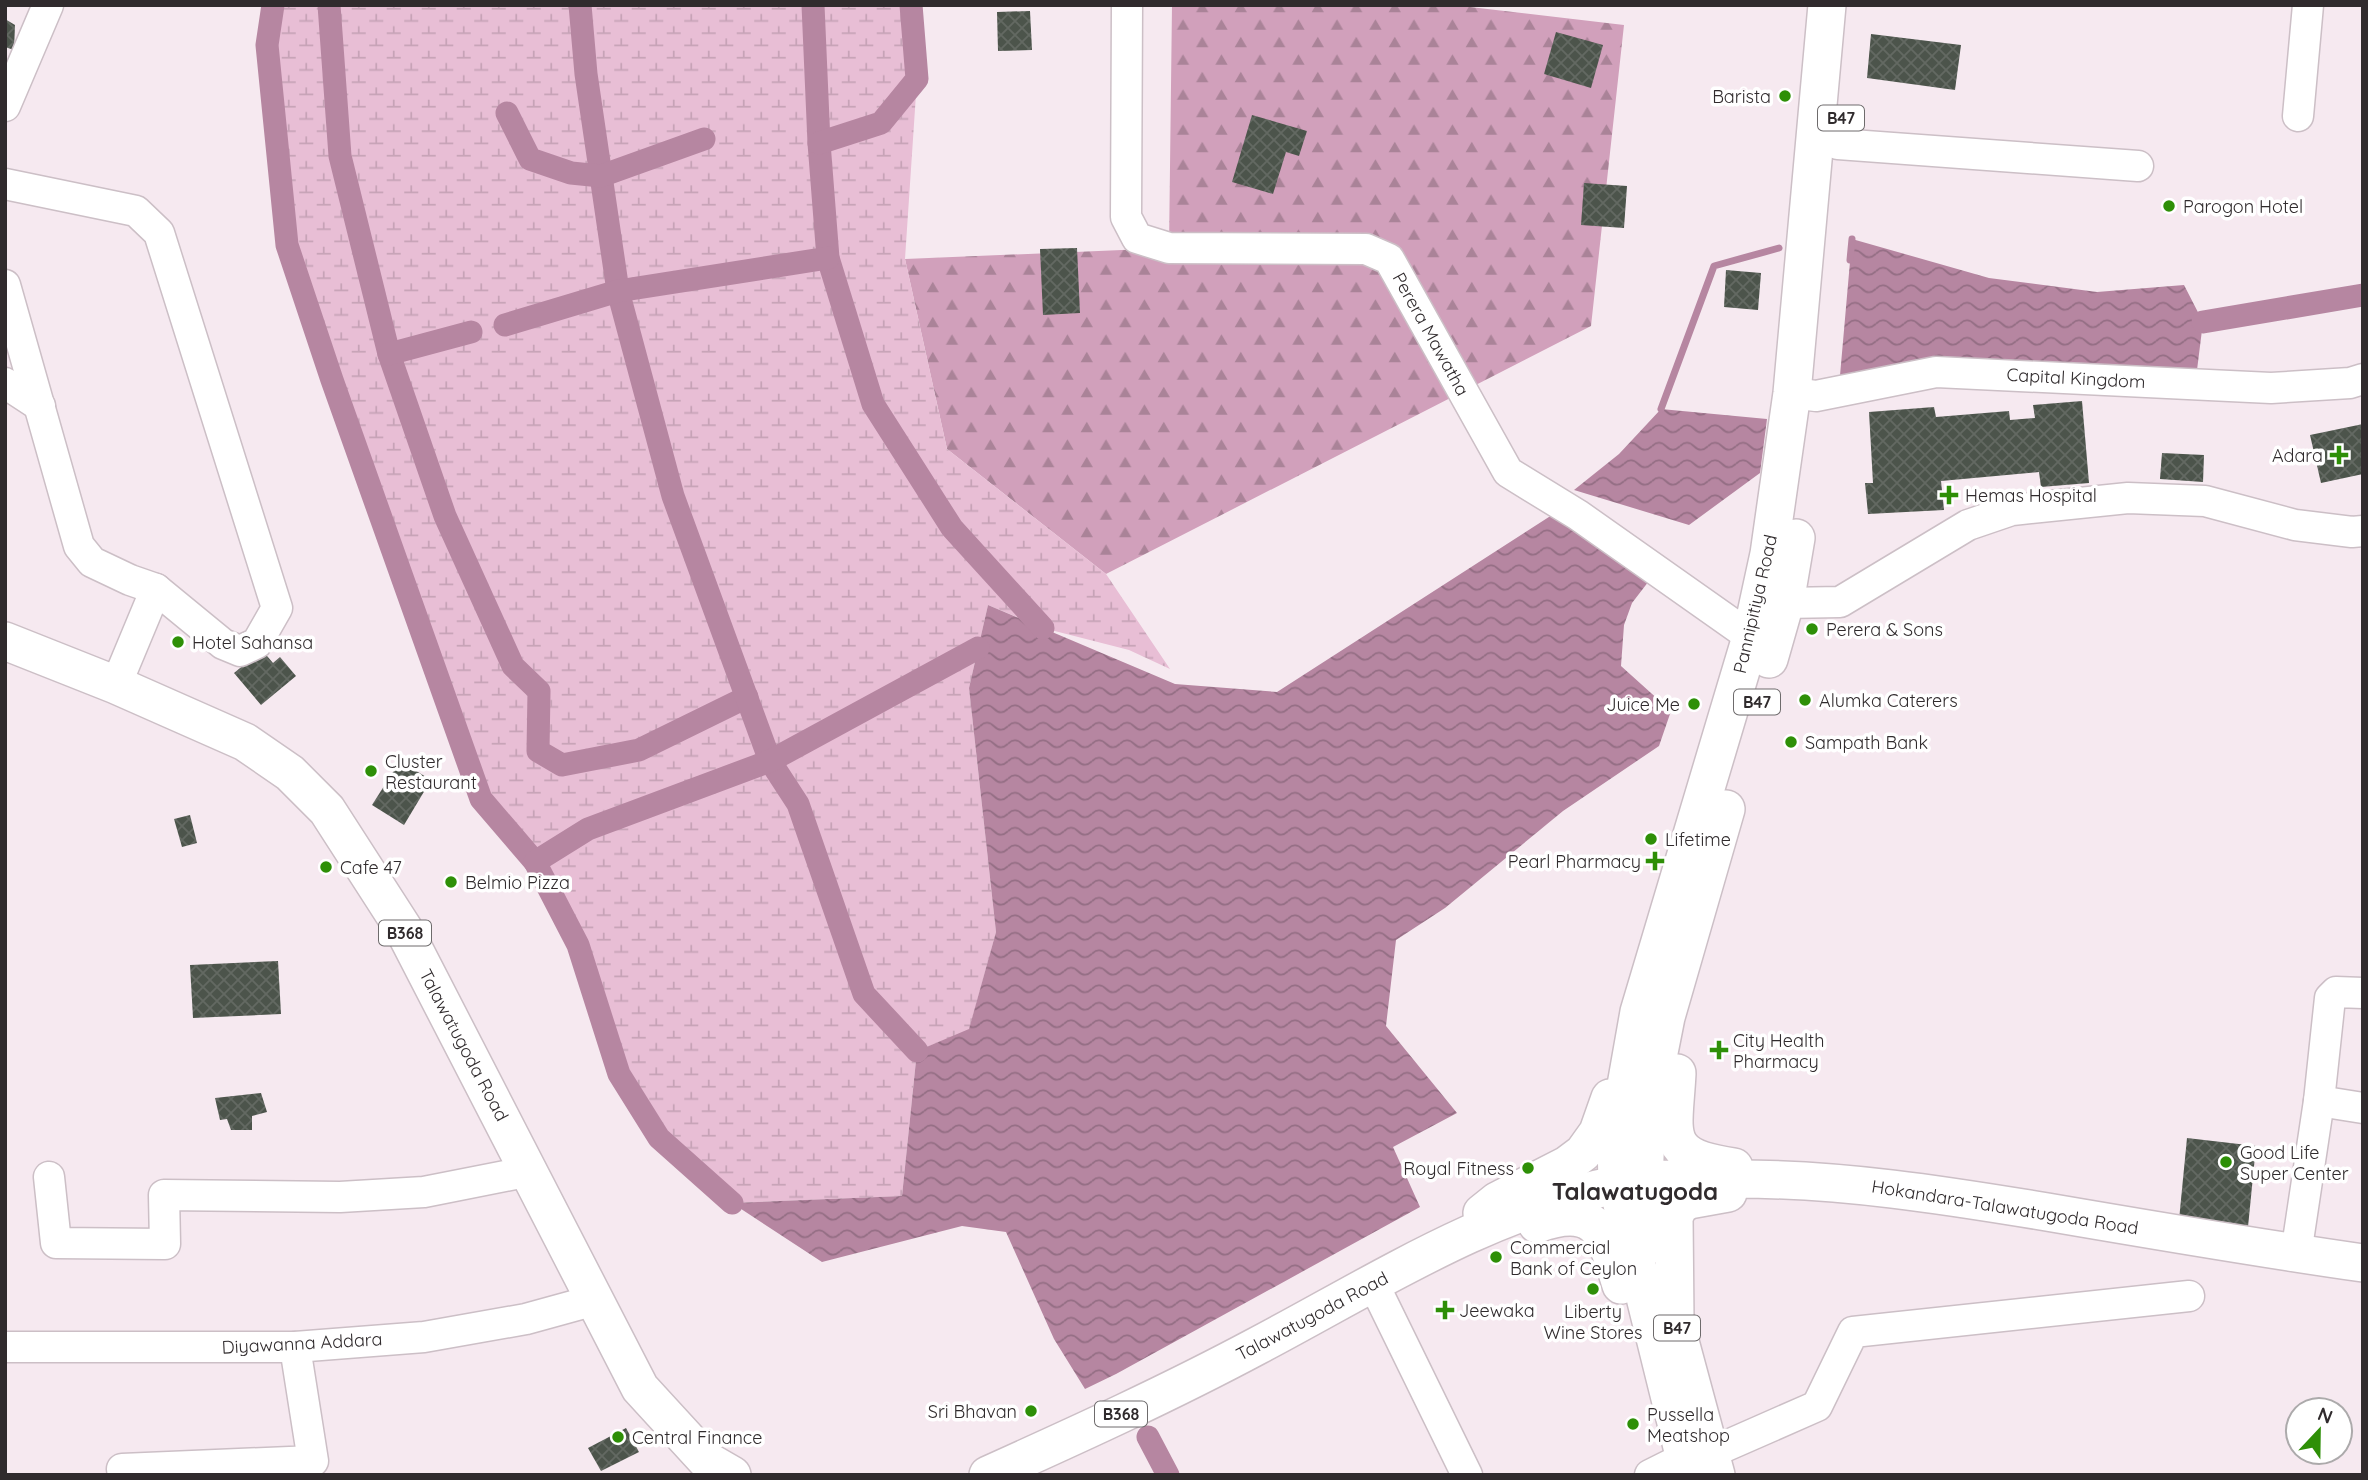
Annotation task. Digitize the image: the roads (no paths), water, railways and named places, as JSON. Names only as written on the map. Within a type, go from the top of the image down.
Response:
[{"type":"main road","name":"Pannipitiya Road","points":[[1700,1465],[1663,1375],[1631,1182],[1665,1017],[1785,603],[1794,557],[1827,5]]},
{"type":"main road","name":"Pannipitiya Road","points":[[1700,1465],[1675,1321],[1652,1229],[1616,1142],[1639,1012],[1751,637],[1804,394],[1838,144],[1853,5]]},
{"type":"main road","name":"Talawatugoda Road","points":[[5,641],[116,685],[245,742],[290,772],[327,810],[402,928],[640,1388],[706,1460],[732,1475]]},
{"type":"main road","points":[[1677,978],[1678,1046],[1672,1119],[1681,1149],[1694,1159],[1710,1164],[1802,1181]]},
{"type":"main road","points":[[1432,1253],[1497,1201],[1567,1165],[1583,1153],[1598,1132],[1620,1067],[1635,1033]]},
{"type":"main road","name":"Hokandara-Talawatugoda Road","points":[[1631,1182],[1761,1179],[1852,1183],[2363,1263]]},
{"type":"main road","points":[[1675,1321],[1674,1217],[1679,1206],[1689,1200],[1802,1181]]},
{"type":"main road","name":"Talawatugoda Road","points":[[988,1475],[1162,1395],[1432,1253],[1518,1215],[1631,1182]]},
{"type":"main road","points":[[1432,1253],[1505,1235],[1556,1217],[1577,1216],[1591,1221],[1602,1232],[1608,1246],[1637,1334],[1663,1375]]},
{"type":"street","points":[[5,106],[48,5]]},
{"type":"street","name":"Perera Mawatha","points":[[1127,5],[1126,217],[1137,239],[1170,248],[1366,249],[1389,258],[1508,472],[1578,515],[1751,637]]},
{"type":"street","points":[[2298,116],[2308,5]]},
{"type":"street","points":[[1838,144],[2138,166]]},
{"type":"street","points":[[5,184],[136,211],[159,233],[277,608],[257,643],[240,652],[223,644],[156,589],[92,562],[79,546],[5,285]]},
{"type":"street","name":"Capital Kingdom","points":[[1804,394],[1936,372],[2271,388],[2350,383],[2363,379]]},
{"type":"street","points":[[5,383],[40,406]]},
{"type":"street","points":[[1785,603],[1840,602],[1968,525],[2012,510],[2128,498],[2205,501],[2295,525],[2363,531]]},
{"type":"street","points":[[116,685],[156,589]]},
{"type":"street","points":[[2296,1254],[2319,1101],[2330,998],[2336,992],[2363,993]]},
{"type":"street","points":[[2319,1101],[2363,1108]]},
{"type":"street","points":[[49,1177],[56,1243],[165,1244],[164,1195],[352,1197],[424,1192],[530,1171]]},
{"type":"street","points":[[1373,1283],[1467,1475]]},
{"type":"street","points":[[1650,1475],[1700,1465],[1816,1406],[1853,1332],[2189,1296]]},
{"type":"street","name":"Diyawanna Addara","points":[[5,1347],[295,1347],[424,1337],[526,1319],[595,1300]]},
{"type":"street","points":[[122,1469],[313,1461],[295,1347]]},
{"type":"water","points":[[1852,239],[1989,278],[2097,292],[2184,285],[2203,322],[2197,370],[1839,387]]},
{"type":"water","points":[[1661,409],[1767,419],[1760,473],[1689,525],[1574,490],[1619,454]]},
{"type":"water","points":[[1552,515],[1652,577],[1632,603],[1624,625],[1621,666],[1671,711],[1659,746],[1563,811],[1445,908],[1396,940],[1386,1026],[1457,1113],[1393,1147],[1420,1207],[1085,1389],[1054,1339],[1006,1232],[962,1226],[822,1262],[732,1203],[902,1196],[917,1051],[969,1029],[996,932],[969,688],[988,605],[1175,684],[1277,692]]},
{"type":"waterway","points":[[273,5],[267,45],[287,245],[332,380],[481,799],[535,862]]},
{"type":"waterway","points":[[329,5],[340,156],[389,354],[445,516],[513,666],[539,691],[538,751],[562,765],[639,750],[747,697]]},
{"type":"waterway","points":[[580,5],[586,74],[618,291],[673,496],[770,761],[798,804],[864,994],[917,1051]]},
{"type":"waterway","points":[[813,5],[819,143],[828,258],[873,404],[952,528],[1043,628]]},
{"type":"waterway","points":[[819,143],[881,123],[917,79],[911,5]]},
{"type":"waterway","points":[[507,113],[530,159],[571,173],[601,176],[704,139]]},
{"type":"waterway","points":[[1850,260],[1852,239]]},
{"type":"waterway","points":[[1661,409],[1714,266],[1779,248]]},
{"type":"waterway","points":[[505,325],[618,291],[828,258]]},
{"type":"waterway","points":[[2203,322],[2363,295]]},
{"type":"waterway","points":[[389,354],[471,332]]},
{"type":"waterway","points":[[732,1203],[659,1138],[619,1074],[578,945],[535,862],[588,829],[770,761],[978,648]]},
{"type":"waterway","points":[[1148,1437],[1168,1475]]},
{"type":"place","name":"Barista","points":[[1785,96]]},
{"type":"place","name":"Parogon Hotel","points":[[2169,206]]},
{"type":"place","name":"Adara","points":[[2339,455]]},
{"type":"place","name":"Hemas Hospital","points":[[1949,495]]},
{"type":"place","name":"Perera & Sons","points":[[1812,629]]},
{"type":"place","name":"Hotel Sahansa","points":[[178,642]]},
{"type":"place","name":"Alumka Caterers","points":[[1805,700]]},
{"type":"place","name":"Juice Me","points":[[1694,704]]},
{"type":"place","name":"Sampath Bank","points":[[1791,742]]},
{"type":"place","name":"Cluster Restaurant","points":[[371,771]]},
{"type":"place","name":"Lifetime","points":[[1651,839]]},
{"type":"place","name":"Pearl Pharmacy","points":[[1655,861]]},
{"type":"place","name":"Cafe 47","points":[[326,867]]},
{"type":"place","name":"Belmio Pizza","points":[[451,882]]},
{"type":"place","name":"City Health Pharmacy","points":[[1719,1050]]},
{"type":"place","name":"Good Life Super Center","points":[[2226,1162]]},
{"type":"place","name":"Royal Fitness","points":[[1528,1168]]},
{"type":"place","name":"Commercial Bank of Ceylon","points":[[1496,1257]]},
{"type":"place","name":"Liberty Wine Stores","points":[[1593,1289]]},
{"type":"place","name":"Jeewaka","points":[[1445,1310]]},
{"type":"place","name":"Sri Bhavan","points":[[1031,1411]]},
{"type":"place","name":"Pussella Meatshop","points":[[1633,1424]]},
{"type":"place","name":"Central Finance","points":[[618,1437]]},
{"type":"district","name":"Talawatugoda","points":[[1635,1191]]}]
